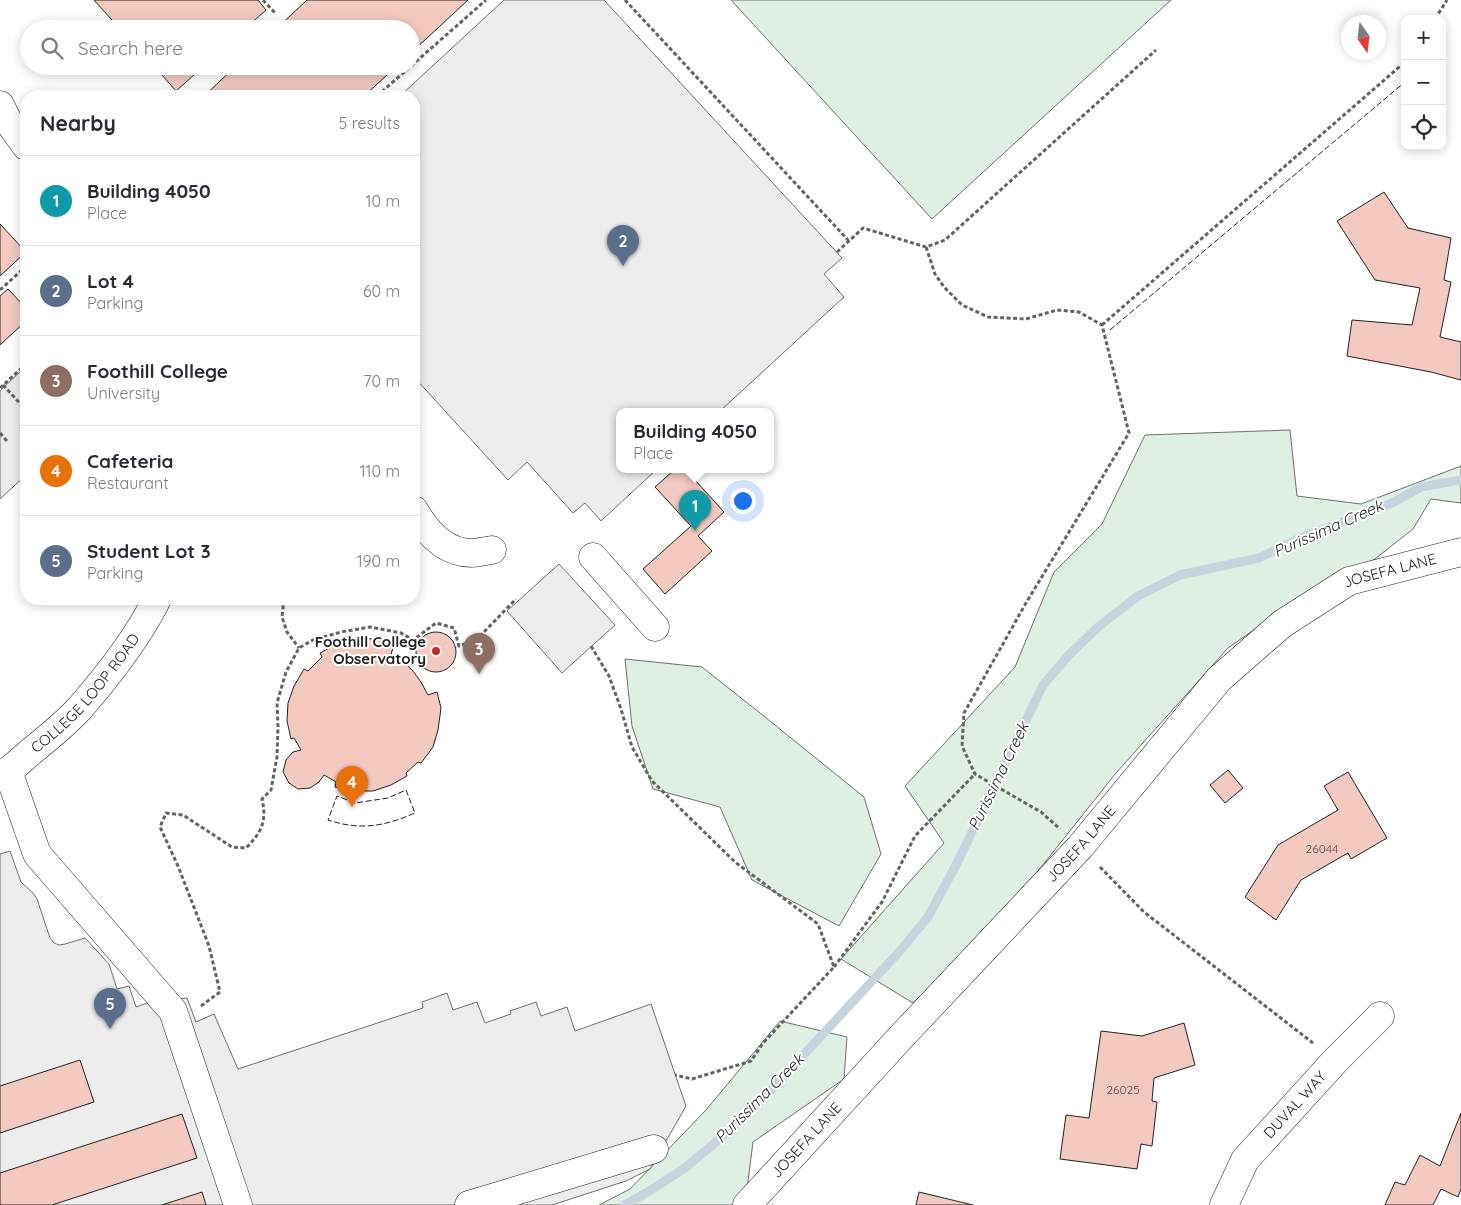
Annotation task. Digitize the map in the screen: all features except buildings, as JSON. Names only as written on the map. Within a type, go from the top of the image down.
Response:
[{"type":"street","points":[[2,113],[20,138]]},
{"type":"street","points":[[420,521],[435,538],[452,549],[471,553],[492,550]]},
{"type":"street","name":"JOSEFA LANE","points":[[747,1205],[901,1037],[1080,847],[1219,679],[1282,624],[1349,581],[1461,552]]},
{"type":"street","points":[[593,557],[655,627]]},
{"type":"street","name":"COLLEGE LOOP ROAD","points":[[4,774],[78,710],[114,666],[146,620],[154,605]]},
{"type":"street","points":[[4,774],[38,854],[173,1011],[238,1205]]},
{"type":"street","name":"DUVAL WAY","points":[[1224,1205],[1245,1160],[1336,1060],[1380,1016]]},
{"type":"street","points":[[469,1205],[654,1148]]},
{"type":"path","points":[[263,0],[274,13]]},
{"type":"path","points":[[420,58],[486,0]]},
{"type":"path","points":[[625,0],[848,240]]},
{"type":"path","points":[[1438,15],[1447,0]]},
{"type":"path","points":[[837,252],[863,228],[926,247],[945,240],[1156,50]]},
{"type":"path","points":[[1102,325],[1401,65]]},
{"type":"path","points":[[384,90],[401,75]]},
{"type":"path","points":[[926,247],[935,274],[944,287],[962,305],[988,317],[1026,319],[1058,310],[1079,312],[1102,325],[1129,433],[1026,603],[964,713],[962,746],[974,774],[1041,812],[1080,847],[1144,912],[1336,1060]]},
{"type":"path","points":[[0,290],[20,272]]},
{"type":"path","points":[[20,370],[2,386],[20,404]]},
{"type":"path","points":[[0,433],[7,440]]},
{"type":"path","points":[[199,1007],[220,992],[209,946],[178,866],[160,827],[166,813],[183,815],[232,847],[246,848],[256,838],[263,825],[265,811],[262,799],[271,790],[277,757],[277,703],[286,672],[299,648],[313,640],[341,632],[370,627],[401,632],[413,640],[436,623],[454,628],[459,646],[482,634],[516,599]]},
{"type":"path","points":[[283,605],[282,616],[287,632],[299,648]]},
{"type":"path","points":[[591,646],[609,676],[632,747],[652,781],[734,862],[818,924],[834,967]]},
{"type":"path","points":[[675,1075],[692,1079],[751,1061],[763,1043],[834,967],[882,902],[915,836],[974,774]]},
{"type":"green space","points":[[731,0],[1171,0],[932,219]]},
{"type":"green space","points":[[1290,430],[1297,496],[1361,504],[1461,466],[1461,503],[1431,499],[1413,529],[1375,559],[1305,594],[1228,648],[1116,773],[987,935],[913,1003],[841,959],[944,843],[905,786],[1015,667],[1054,572],[1102,524],[1145,435]]},
{"type":"green space","points":[[625,659],[702,667],[864,797],[881,854],[839,926],[752,880],[720,807],[653,789],[632,726]]},
{"type":"green space","points":[[780,1021],[847,1037],[844,1079],[753,1142],[746,1197],[738,1205],[599,1205],[630,1189],[706,1110]]},
{"type":"shaded area","points":[[504,0],[604,0],[842,258],[824,274],[844,297],[723,408],[616,408],[616,473],[653,473],[601,521],[585,503],[573,513],[527,462],[508,480],[420,384],[420,90],[406,90]]},
{"type":"shaded area","points":[[20,372],[20,481],[0,499],[0,391]]},
{"type":"shaded area","points":[[559,564],[615,625],[562,673],[507,611]]},
{"type":"shaded area","points":[[10,851],[21,882],[37,899],[50,938],[54,943],[59,945],[85,938],[109,964],[117,989],[129,986],[136,1007],[144,1004],[187,998],[196,1022],[214,1014],[238,1069],[423,1008],[422,1002],[447,993],[453,1010],[477,1002],[485,1023],[511,1014],[510,1011],[536,1002],[541,1016],[567,1007],[575,1031],[651,1004],[686,1106],[650,1169],[626,1181],[552,1205],[0,1205],[0,854]]},
{"type":"waterway","name":"Purissima Creek","points":[[625,1205],[685,1168],[729,1131],[770,1091],[900,951],[928,917],[956,865],[1043,685],[1069,655],[1098,627],[1138,596],[1180,575],[1259,558],[1298,539],[1392,503],[1421,487],[1461,480]]},
{"type":"fence","points":[[1110,330],[1401,85]]},
{"type":"fence","points":[[406,790],[415,813],[373,826],[351,825],[328,820],[337,796],[355,803],[388,798],[406,790]]},
{"type":"place","name":"Lot 4","points":[[623,266]]},
{"type":"place","name":"Building 4050","points":[[695,531]]},
{"type":"place","name":"Foothill College Observatory","points":[[436,651]]},
{"type":"place","name":"Foothill College","points":[[479,674]]},
{"type":"place","name":"Cafeteria","points":[[352,807]]},
{"type":"place","name":"Student Lot 3","points":[[110,1029]]}]
